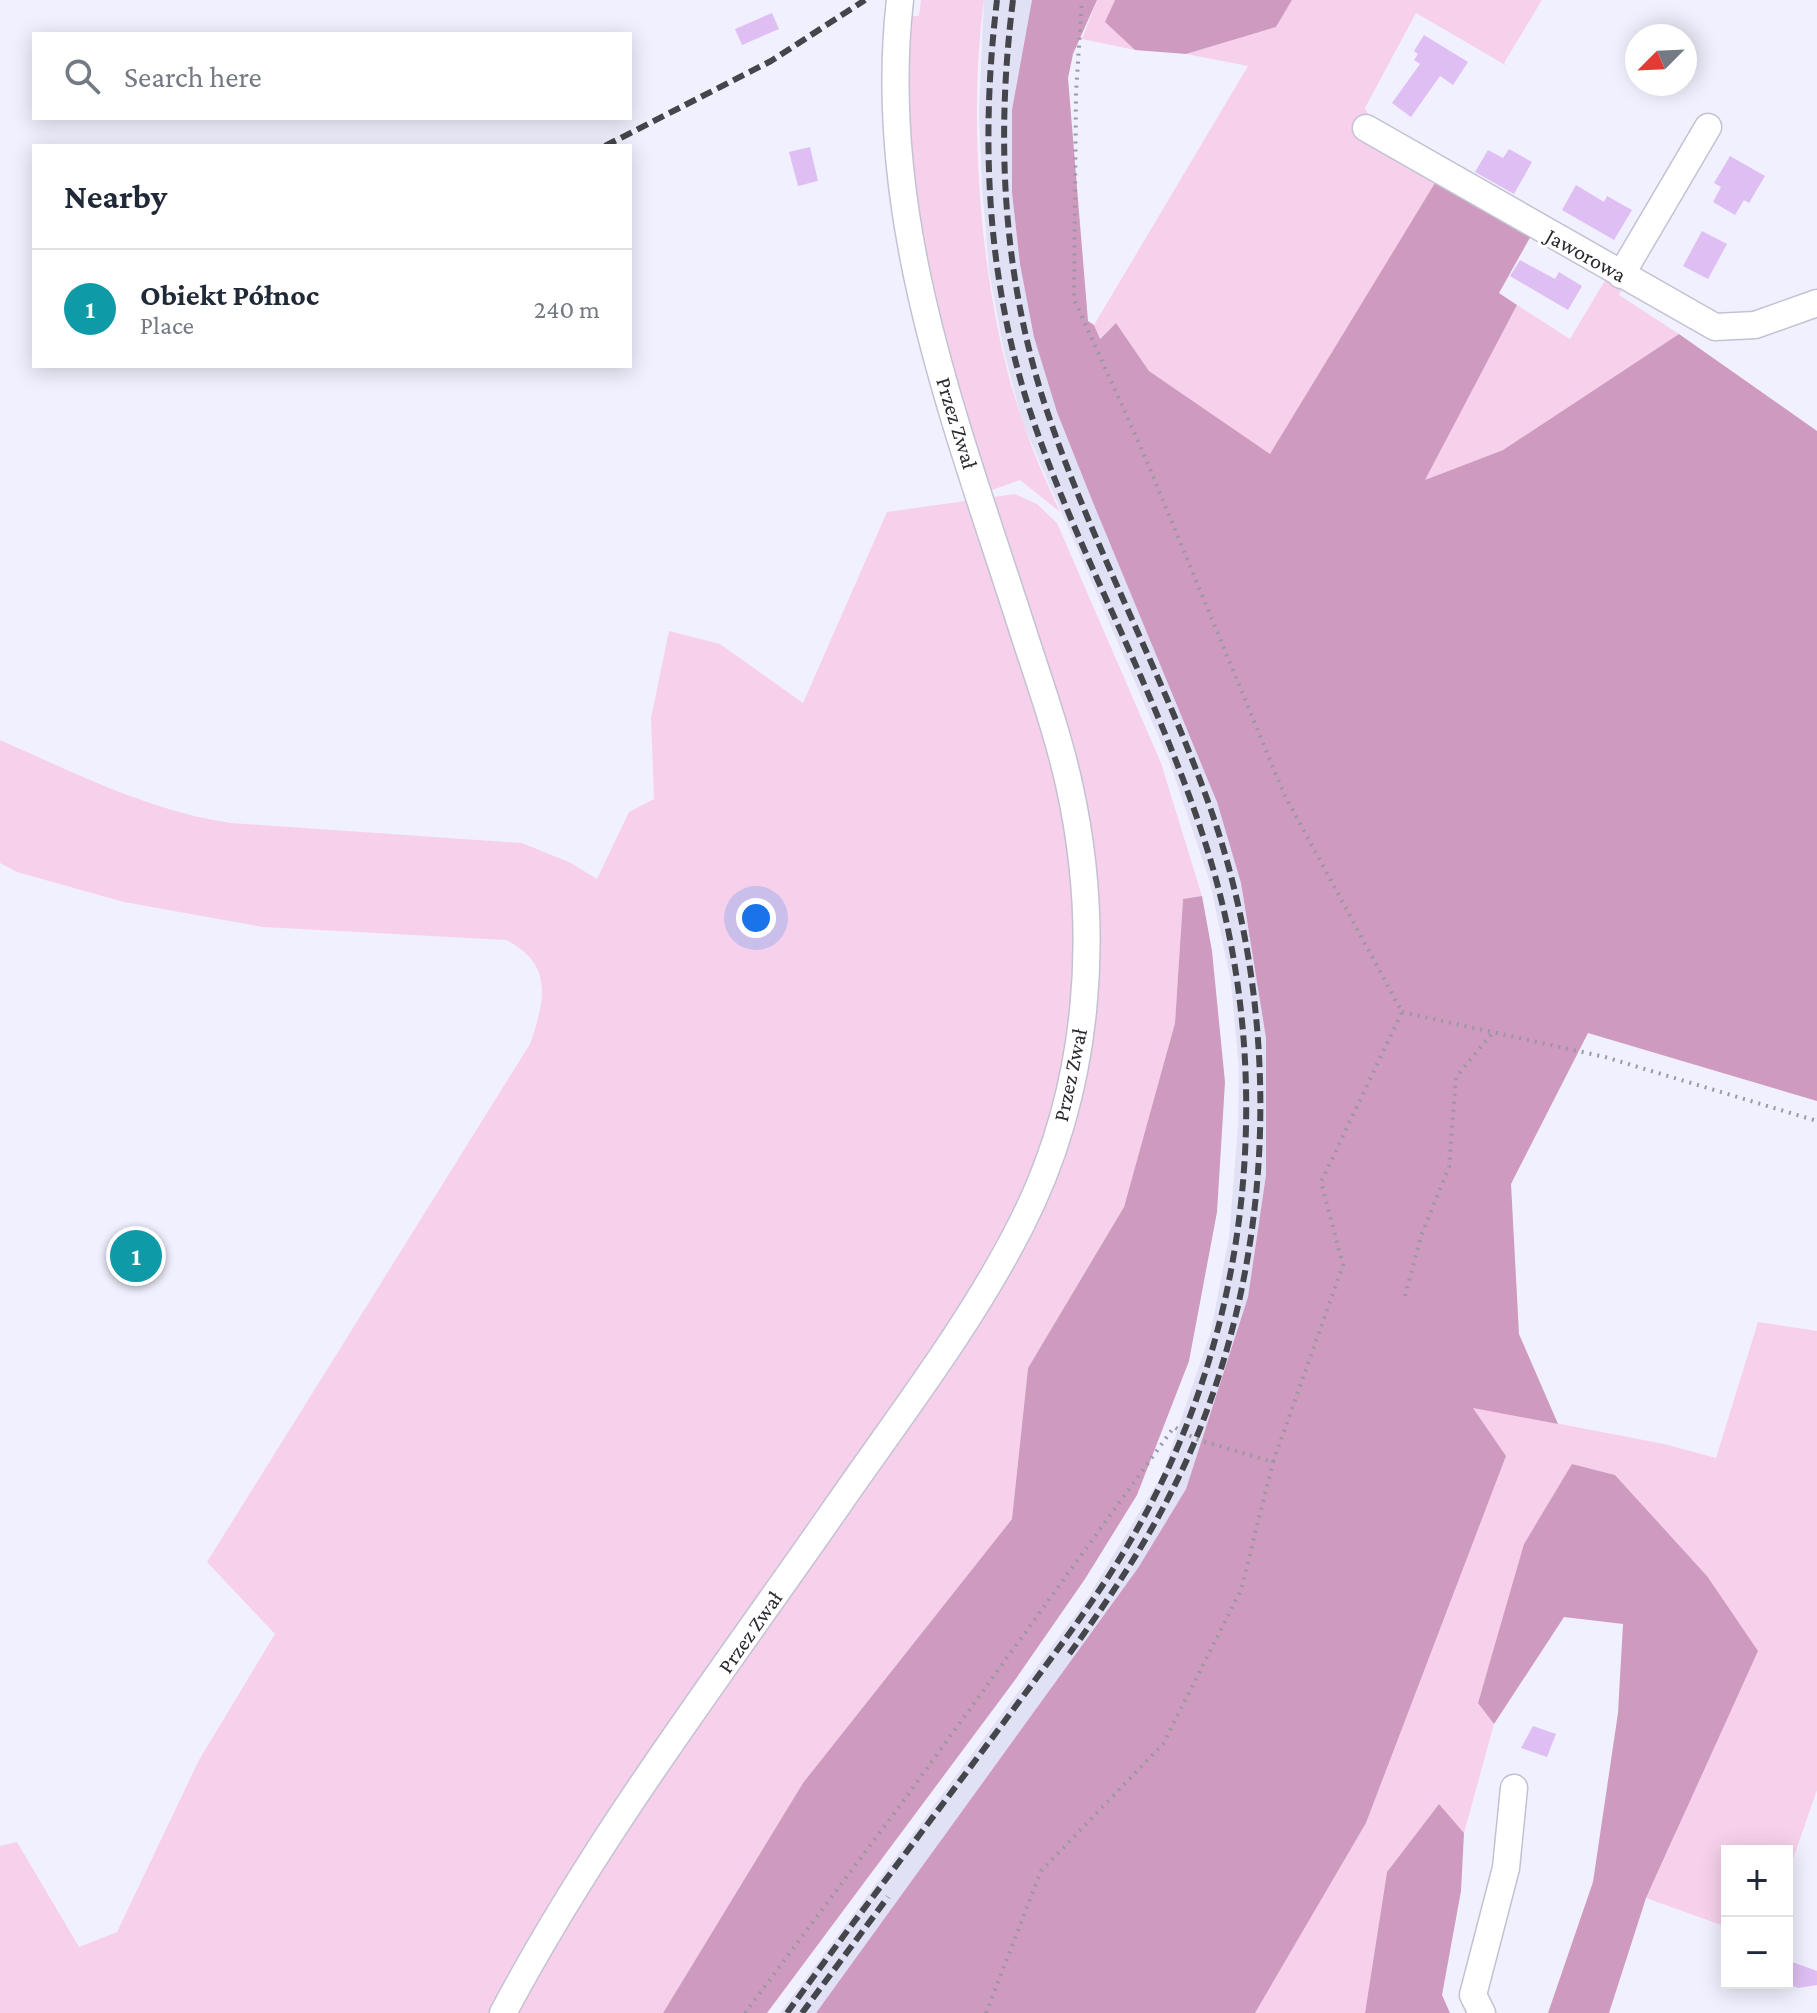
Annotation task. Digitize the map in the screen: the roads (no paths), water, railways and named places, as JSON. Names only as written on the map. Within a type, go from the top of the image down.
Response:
[{"type":"street","name":"Przez Zwał","points":[[503,2013],[548,1930],[607,1836],[986,1289],[1042,1178],[1075,1065],[1087,962],[1081,848],[1061,754],[947,394],[915,276],[898,145],[900,0]]},
{"type":"street","points":[[1621,275],[1708,127]]},
{"type":"street","name":"Jaworowa","points":[[1366,128],[1704,322],[1726,329],[1755,325],[1817,303]]},
{"type":"street","points":[[1482,2013],[1473,1995],[1506,1868],[1514,1788]]},
{"type":"railway","points":[[609,144],[771,61],[865,0]]},
{"type":"railway","points":[[787,2013],[1060,1646],[1097,1594],[1146,1513],[1181,1440],[1208,1364],[1228,1285],[1241,1205],[1246,1124],[1244,1043],[1234,962],[1217,883],[1173,753],[1049,465],[1011,344],[990,198],[989,99],[997,0]]},
{"type":"railway","points":[[1013,0],[1005,101],[1006,201],[1011,251],[1029,350],[1043,399],[1080,500],[1206,796],[1231,876],[1248,959],[1258,1042],[1260,1127],[1254,1211],[1240,1295],[1219,1376],[1189,1455],[1149,1534],[1067,1657]]},
{"type":"railway","points":[[802,2013],[888,1897]]},
{"type":"place","name":"Obiekt Północ","points":[[136,1256]]}]
